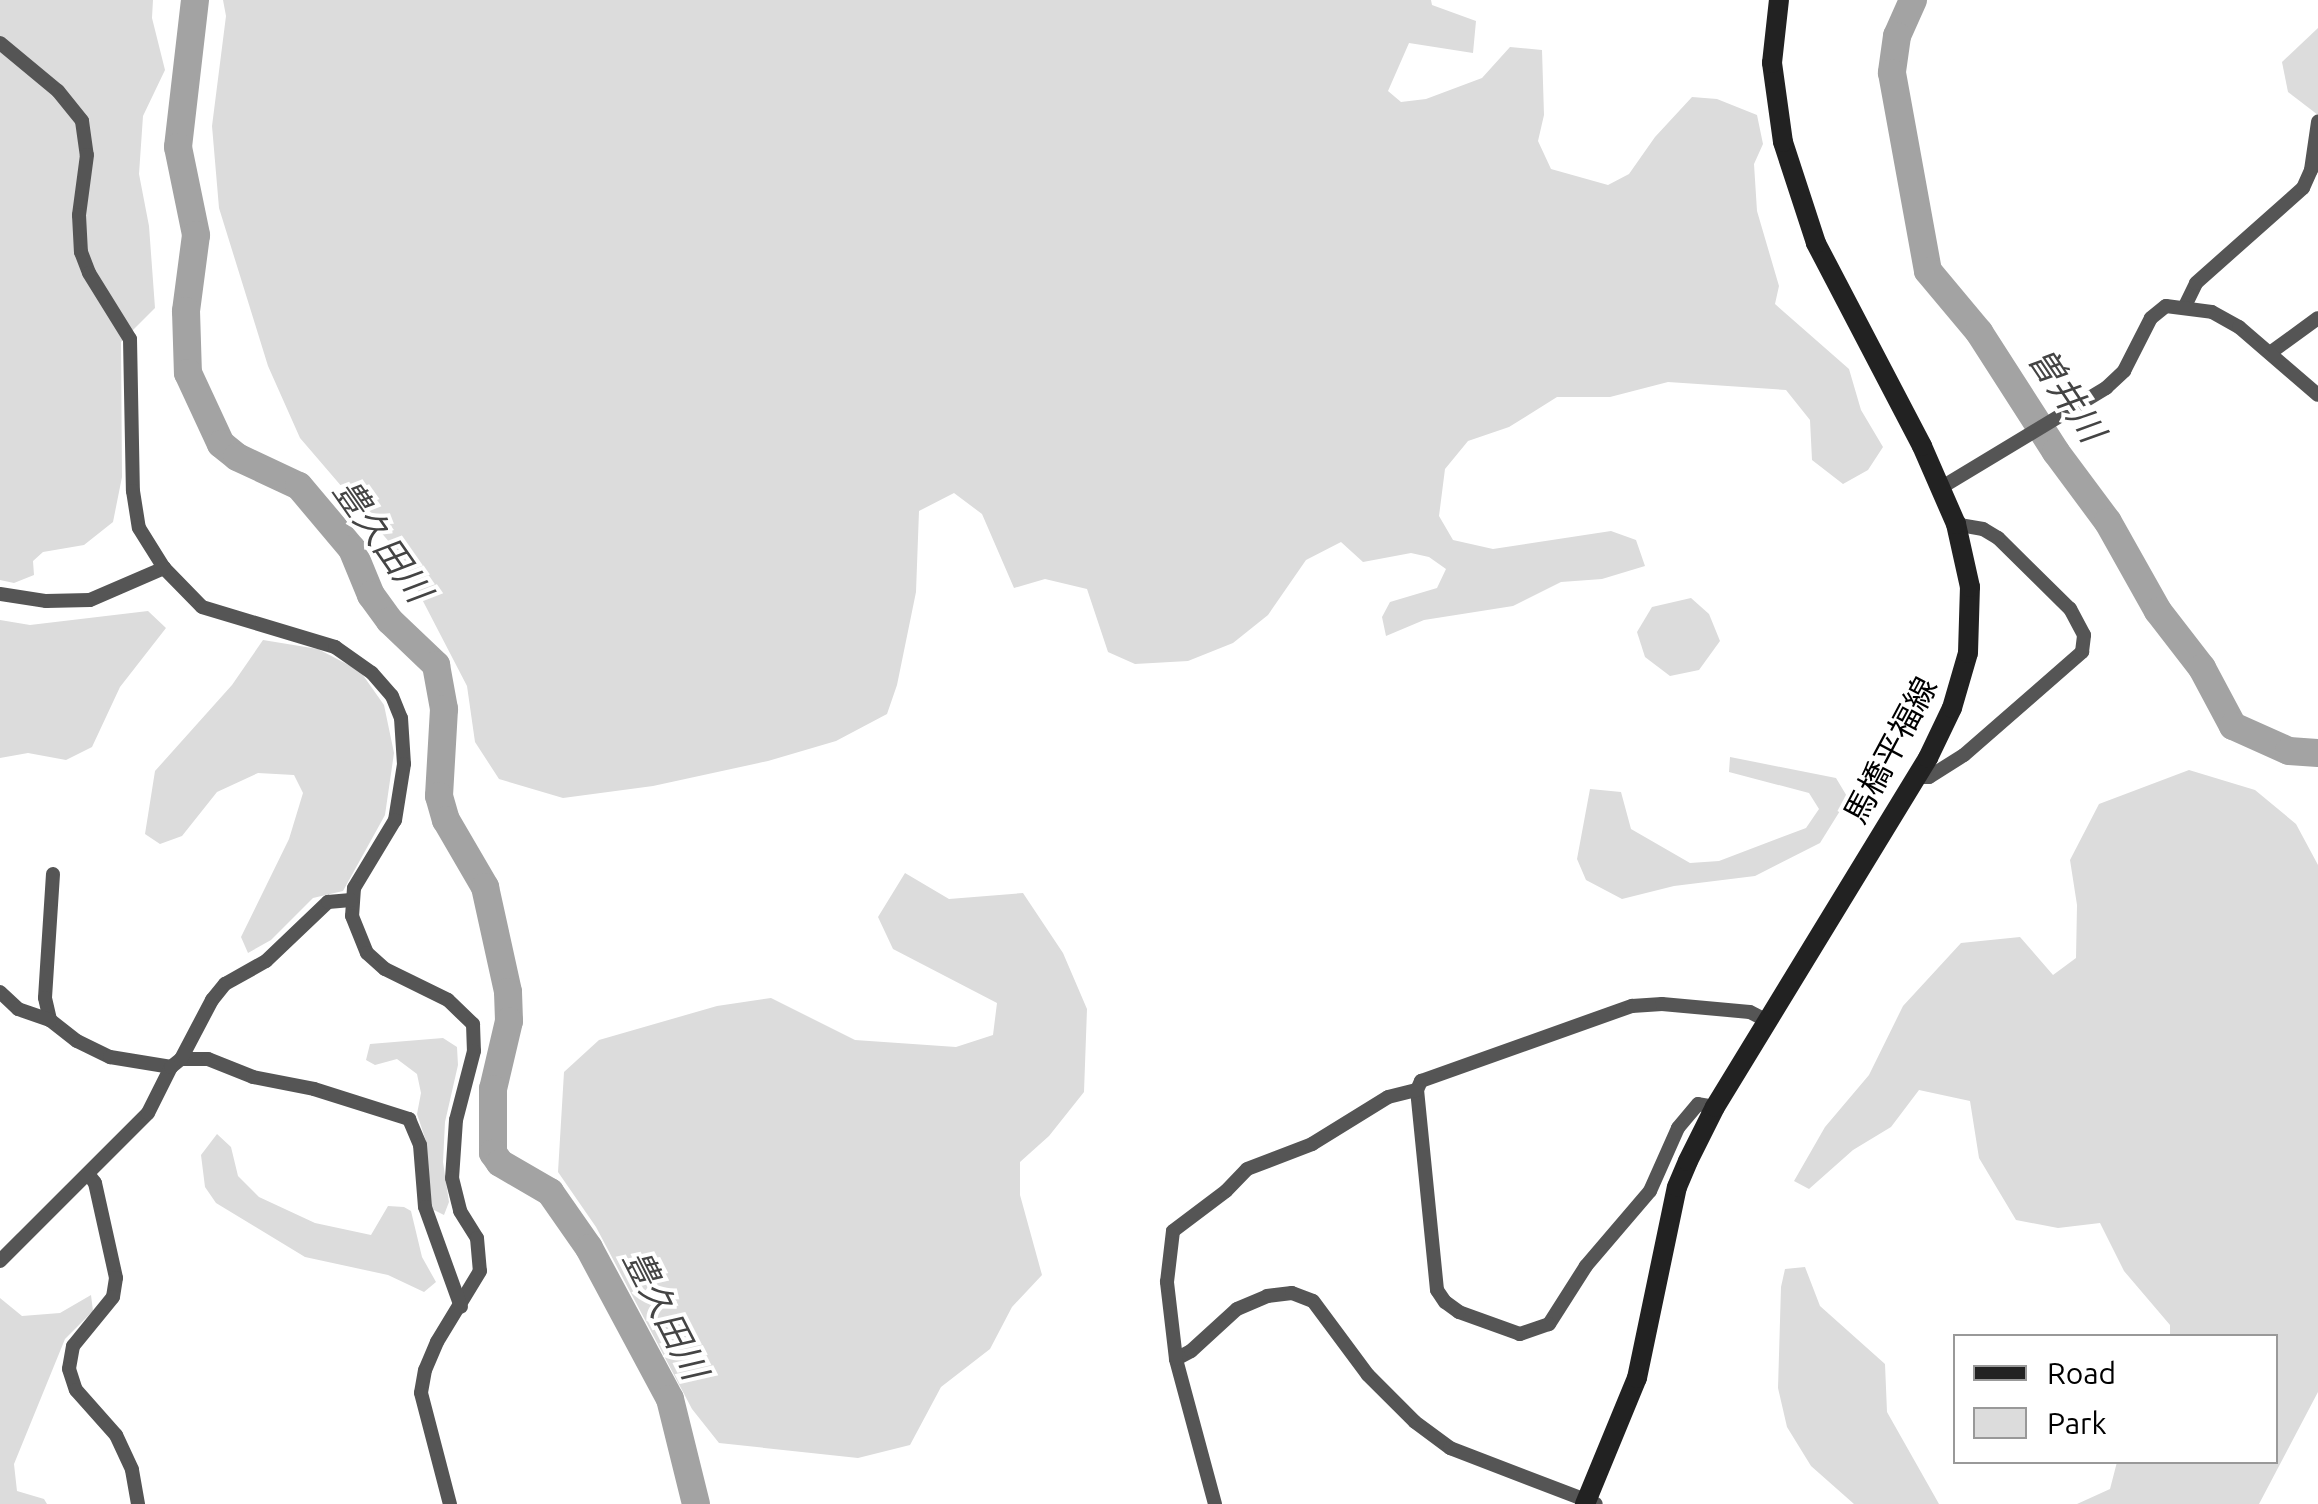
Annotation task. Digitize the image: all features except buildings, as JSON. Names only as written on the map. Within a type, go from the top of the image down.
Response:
[{"type":"main road","name":"馬橋平福線","points":[[1589,1502],[1644,1352],[1677,1187],[1714,1107],[1916,778],[1952,708],[1968,653],[1970,587],[1956,524],[1942,487],[1816,243],[1776,104],[1772,46],[1779,0]]},
{"type":"street","points":[[0,43],[58,90],[82,121],[86,155],[79,216],[81,252],[130,339],[135,510],[139,528],[164,568],[202,607],[335,648],[359,661],[392,696],[405,735],[400,797],[392,830],[354,888],[351,900],[356,934],[367,953],[385,969],[448,1000],[473,1024],[474,1051],[456,1120],[452,1178],[460,1211],[477,1238],[480,1271],[437,1342],[425,1370],[421,1393],[450,1504]]},
{"type":"street","points":[[2185,306],[2196,283],[2303,188],[2318,139],[2318,122]]},
{"type":"street","points":[[1942,487],[2036,434],[2106,388],[2124,370],[2151,318],[2166,306],[2212,312],[2239,327],[2318,395]]},
{"type":"street","points":[[2270,353],[2318,318]]},
{"type":"street","points":[[1916,778],[1928,777],[1964,755],[2082,652],[2084,635],[2070,609],[1998,538],[1982,529],[1956,524]]},
{"type":"street","points":[[0,594],[46,601],[90,600],[117,592],[164,568]]},
{"type":"street","points":[[50,1020],[45,998],[53,874]]},
{"type":"street","points":[[0,1261],[148,1113],[212,1000],[226,984],[266,961],[328,902],[351,900]]},
{"type":"street","points":[[0,992],[18,1009],[50,1020],[76,1041],[110,1057],[176,1063],[208,1059],[253,1078],[346,1098],[409,1119],[420,1145],[425,1208],[461,1308]]},
{"type":"street","points":[[1714,1107],[1698,1104],[1678,1128],[1650,1190],[1586,1266],[1548,1324],[1520,1334],[1459,1312],[1437,1290],[1417,1090],[1421,1080],[1632,1006],[1662,1004],[1750,1012],[1766,1020]]},
{"type":"street","points":[[1215,1504],[1176,1359],[1167,1282],[1174,1231],[1226,1191],[1247,1169],[1312,1144],[1388,1097],[1417,1090]]},
{"type":"street","points":[[88,1174],[94,1183],[116,1278],[113,1297],[73,1346],[70,1369],[76,1390],[116,1434],[132,1470],[138,1504]]},
{"type":"street","points":[[1176,1359],[1191,1351],[1237,1308],[1267,1296],[1292,1293],[1313,1300],[1368,1375],[1415,1422],[1450,1448],[1488,1466],[1589,1502]]},
{"type":"green space","points":[[0,0],[153,0],[152,18],[165,70],[143,116],[139,174],[149,226],[155,308],[121,342],[122,477],[113,522],[84,545],[43,552],[33,561],[34,575],[14,583],[0,580]]},
{"type":"green space","points":[[223,0],[1431,0],[1432,5],[1476,21],[1473,53],[1409,43],[1388,91],[1401,102],[1426,99],[1482,78],[1510,47],[1542,50],[1544,115],[1538,141],[1551,169],[1608,185],[1629,174],[1655,137],[1692,97],[1717,99],[1757,115],[1763,144],[1754,164],[1757,211],[1779,286],[1775,304],[1849,369],[1861,410],[1883,447],[1868,470],[1843,484],[1812,460],[1810,420],[1786,390],[1668,382],[1610,397],[1557,397],[1509,427],[1468,441],[1445,469],[1439,516],[1453,540],[1493,549],[1611,531],[1636,540],[1645,566],[1602,579],[1561,582],[1513,606],[1424,620],[1386,636],[1382,617],[1390,602],[1437,588],[1446,569],[1429,557],[1411,553],[1363,562],[1341,542],[1306,560],[1268,615],[1233,643],[1188,661],[1135,664],[1108,652],[1087,589],[1045,579],[1014,588],[982,514],[954,493],[919,511],[916,592],[897,685],[887,714],[836,741],[768,761],[653,786],[563,798],[499,779],[475,742],[467,686],[397,551],[300,438],[268,366],[219,208],[212,126],[226,16]]},
{"type":"green space","points":[[2318,28],[2318,115],[2288,92],[2282,62]]},
{"type":"green space","points":[[1691,598],[1709,614],[1720,641],[1699,670],[1670,676],[1645,657],[1637,632],[1652,607]]},
{"type":"green space","points":[[148,611],[166,628],[120,687],[92,747],[66,760],[28,753],[0,758],[0,620],[30,625]]},
{"type":"green space","points":[[263,640],[318,649],[360,671],[384,705],[394,753],[385,815],[343,891],[313,898],[271,940],[248,953],[241,937],[289,839],[303,793],[294,775],[258,773],[217,792],[182,836],[160,844],[145,834],[155,771],[232,685]]},
{"type":"green space","points":[[1730,757],[1836,778],[1848,798],[1820,843],[1755,876],[1674,886],[1622,899],[1586,880],[1577,859],[1590,789],[1621,792],[1631,829],[1690,863],[1719,861],[1806,828],[1819,809],[1809,793],[1729,772]]},
{"type":"green space","points":[[2189,770],[2255,790],[2296,824],[2318,865],[2318,1392],[2259,1504],[2077,1504],[2110,1489],[2116,1464],[2278,1464],[2278,1334],[2170,1334],[2170,1325],[2124,1271],[2100,1223],[2058,1228],[2016,1220],[1979,1158],[1970,1101],[1919,1090],[1891,1127],[1853,1150],[1809,1189],[1794,1181],[1825,1127],[1869,1075],[1903,1006],[1961,943],[2020,937],[2053,975],[2076,958],[2077,905],[2070,860],[2099,804]]},
{"type":"green space","points":[[905,873],[949,899],[1023,893],[1063,953],[1087,1009],[1084,1092],[1049,1136],[1020,1162],[1020,1195],[1042,1275],[1012,1307],[990,1349],[941,1387],[910,1445],[858,1458],[719,1443],[692,1409],[596,1227],[558,1172],[564,1072],[599,1040],[717,1006],[771,998],[855,1040],[956,1047],[993,1035],[997,1003],[893,949],[878,917]]},
{"type":"green space","points":[[443,1038],[457,1047],[458,1065],[445,1122],[443,1162],[449,1202],[444,1215],[432,1209],[425,1176],[426,1141],[417,1114],[421,1093],[417,1074],[397,1059],[375,1065],[366,1060],[370,1044]]},
{"type":"green space","points":[[217,1134],[231,1147],[238,1176],[259,1197],[315,1223],[371,1235],[388,1206],[411,1211],[422,1257],[436,1282],[424,1292],[388,1275],[305,1257],[216,1203],[205,1187],[201,1155]]},
{"type":"green space","points":[[1805,1267],[1820,1306],[1885,1364],[1887,1412],[1939,1504],[1854,1504],[1811,1466],[1787,1427],[1778,1388],[1781,1287],[1785,1269]]},
{"type":"green space","points":[[91,1295],[93,1311],[65,1339],[14,1464],[17,1491],[44,1499],[47,1504],[0,1504],[0,1298],[22,1316],[60,1313]]},
{"type":"waterway","name":"豊久田川","points":[[195,0],[178,147],[196,235],[186,311],[188,373],[221,444],[237,457],[299,486],[352,549],[371,595],[390,621],[436,665],[444,709],[439,796],[446,820],[485,887],[508,992],[509,1021],[493,1089],[493,1153],[500,1163],[550,1192],[589,1248],[670,1399],[696,1504]]},
{"type":"waterway","name":"曽井川","points":[[1913,0],[1897,36],[1892,73],[1928,271],[1979,332],[2056,452],[2108,522],[2158,611],[2202,668],[2233,726],[2289,751],[2318,753]]}]
